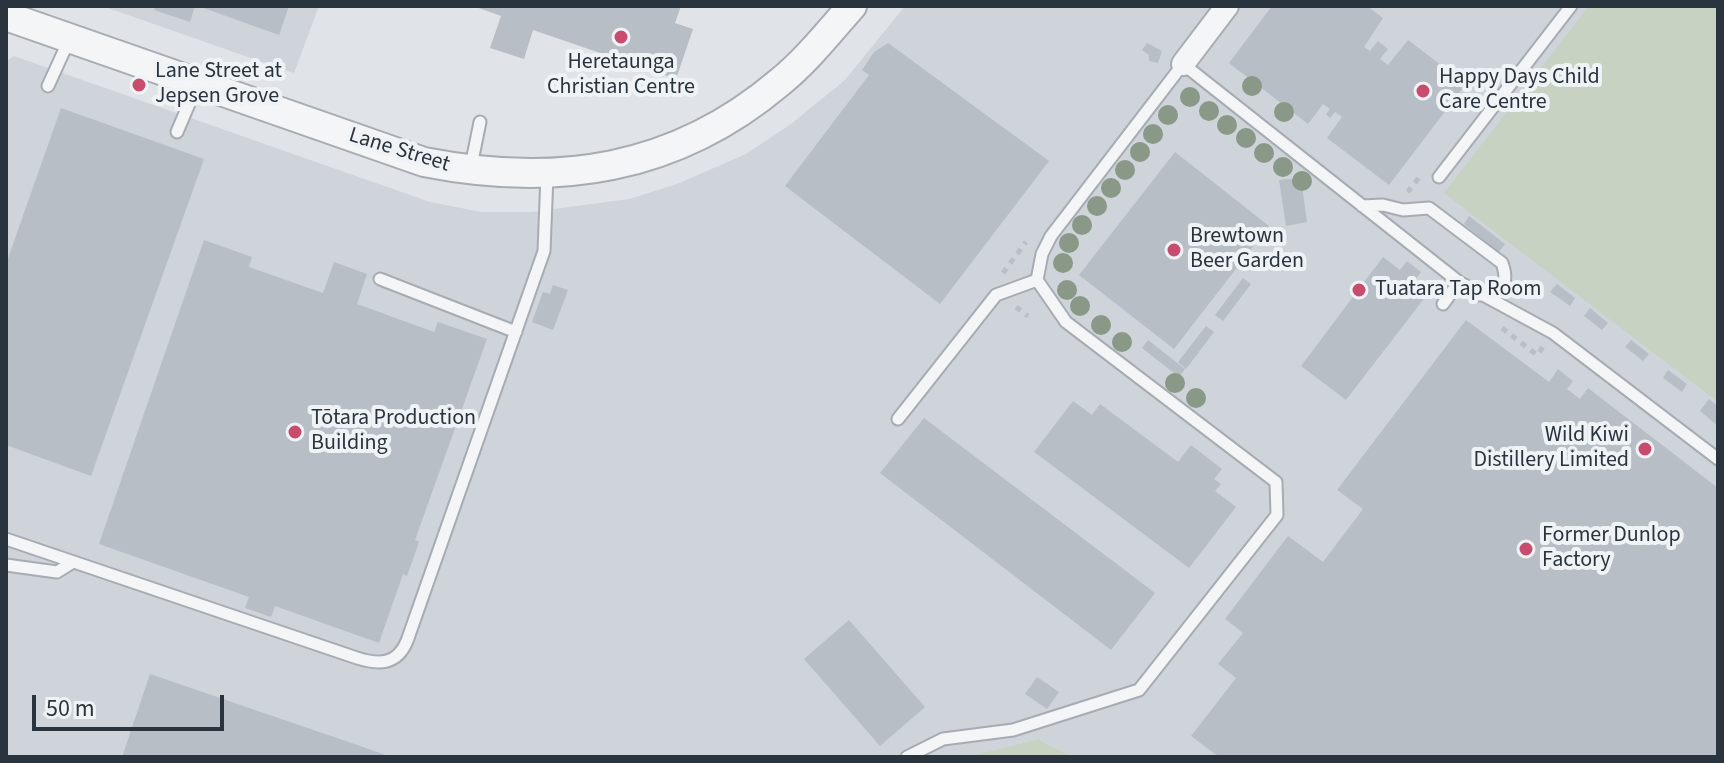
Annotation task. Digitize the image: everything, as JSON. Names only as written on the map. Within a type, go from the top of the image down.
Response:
[{"type":"street","name":"Lane Street","points":[[6,16],[424,162],[470,171],[547,175],[632,162],[703,133],[740,112],[780,83],[852,6]]},
{"type":"street","points":[[1183,64],[1227,6]]},
{"type":"lane","points":[[1439,177],[1571,6]]},
{"type":"lane","points":[[48,86],[69,39]]},
{"type":"lane","points":[[907,757],[943,739],[1013,730],[1139,690],[1277,515],[1276,482],[1066,322],[1037,280],[1042,254],[1051,236],[1183,64],[1476,295],[1553,333],[1718,459]]},
{"type":"lane","points":[[177,132],[197,85]]},
{"type":"lane","points":[[470,171],[480,122]]},
{"type":"lane","points":[[6,539],[357,658],[375,663],[395,659],[402,653],[407,641],[544,251],[547,175]]},
{"type":"lane","points":[[1362,206],[1383,205],[1403,210],[1429,208],[1502,263],[1506,276],[1503,286],[1495,294],[1476,295]]},
{"type":"lane","points":[[380,279],[516,332]]},
{"type":"lane","points":[[898,419],[996,295],[1037,280]]},
{"type":"lane","points":[[1443,304],[1459,282]]},
{"type":"lane","points":[[6,565],[57,572],[73,562]]},
{"type":"shaded area","points":[[102,6],[319,6],[294,73]]},
{"type":"shaded area","points":[[905,6],[1718,6],[1718,757],[1072,757],[1038,739],[972,757],[6,757],[6,61],[14,56],[430,202],[482,212],[532,212],[629,199],[677,184],[746,154],[791,124],[845,80]]},
{"type":"green space","points":[[1589,6],[1718,6],[1718,402],[1444,193]]},
{"type":"green space","points":[[1038,739],[1072,757],[972,757],[976,755]]},
{"type":"building","points":[[156,6],[195,6],[190,22],[154,10]]},
{"type":"building","points":[[198,6],[289,6],[279,35]]},
{"type":"building","name":"Heretaunga Christian Centre","points":[[473,6],[681,6],[675,23],[693,29],[676,79],[533,30],[524,59],[490,48],[501,16]]},
{"type":"building","points":[[1272,6],[1367,6],[1383,18],[1364,47],[1370,51],[1378,41],[1388,49],[1380,59],[1388,65],[1408,40],[1466,84],[1389,185],[1327,138],[1342,117],[1335,112],[1330,118],[1326,114],[1330,109],[1323,104],[1308,124],[1229,63]]},
{"type":"building","points":[[888,43],[1049,161],[940,304],[785,186],[869,75],[862,70],[874,52]]},
{"type":"building","points":[[1147,43],[1162,51],[1158,63],[1149,61],[1149,55],[1142,50]]},
{"type":"building","points":[[61,108],[204,159],[91,476],[6,445],[6,264]]},
{"type":"building","name":"Brewtown Beer Garden","points":[[1175,152],[1269,226],[1174,349],[1079,275]]},
{"type":"building","points":[[1301,179],[1307,222],[1286,226],[1279,180]]},
{"type":"building","points":[[1469,216],[1505,244],[1499,252],[1464,224]]},
{"type":"building","name":"Tōtara Production Building","points":[[204,240],[252,257],[249,267],[323,293],[334,262],[367,274],[357,304],[434,332],[438,322],[487,339],[415,540],[419,542],[407,576],[403,574],[379,643],[275,606],[271,617],[245,608],[249,597],[99,544]]},
{"type":"building","points":[[1383,257],[1400,270],[1407,261],[1421,272],[1414,281],[1429,292],[1346,400],[1301,366]]},
{"type":"building","points":[[1243,278],[1251,284],[1223,321],[1215,315]]},
{"type":"building","points":[[1557,284],[1575,298],[1570,306],[1550,292]]},
{"type":"building","points":[[553,285],[568,290],[553,330],[532,322],[543,292],[550,294]]},
{"type":"building","points":[[1590,308],[1608,323],[1602,330],[1584,316]]},
{"type":"building","name":"Former Dunlop Factory","points":[[1466,320],[1549,382],[1558,369],[1573,381],[1567,389],[1580,399],[1588,388],[1718,488],[1718,757],[1219,757],[1191,736],[1236,678],[1218,664],[1243,633],[1225,619],[1288,536],[1323,562],[1363,509],[1337,490]]},
{"type":"building","points":[[1206,326],[1214,332],[1186,369],[1178,362]]},
{"type":"building","points":[[1148,340],[1185,369],[1179,377],[1142,348]]},
{"type":"building","points":[[1631,340],[1649,354],[1643,361],[1625,347]]},
{"type":"building","points":[[1668,370],[1687,384],[1682,392],[1663,378]]},
{"type":"building","points":[[1709,399],[1718,406],[1718,426],[1700,411]]},
{"type":"building","points":[[1073,401],[1092,415],[1100,404],[1178,462],[1191,445],[1222,469],[1214,479],[1221,484],[1215,491],[1236,507],[1189,568],[1034,452]]},
{"type":"building","points":[[924,418],[1155,593],[1111,650],[880,473]]},
{"type":"building","points":[[849,620],[925,707],[880,746],[804,659]]},
{"type":"building","points":[[150,674],[366,748],[391,757],[122,757]]},
{"type":"building","points":[[1037,677],[1059,692],[1047,709],[1025,694]]},
{"type":"place","name":"Heretaunga Christian Centre","points":[[621,37]]},
{"type":"place","name":"Lane Street at Jepsen Grove","points":[[139,85]]},
{"type":"place","name":"Happy Days Child Care Centre","points":[[1423,91]]},
{"type":"place","name":"Brewtown Beer Garden","points":[[1174,250]]},
{"type":"place","name":"Tuatara Tap Room","points":[[1359,290]]},
{"type":"place","name":"Tōtara Production Building","points":[[295,432]]},
{"type":"place","name":"Wild Kiwi Distillery Limited","points":[[1645,449]]},
{"type":"place","name":"Former Dunlop Factory","points":[[1526,549]]}]
